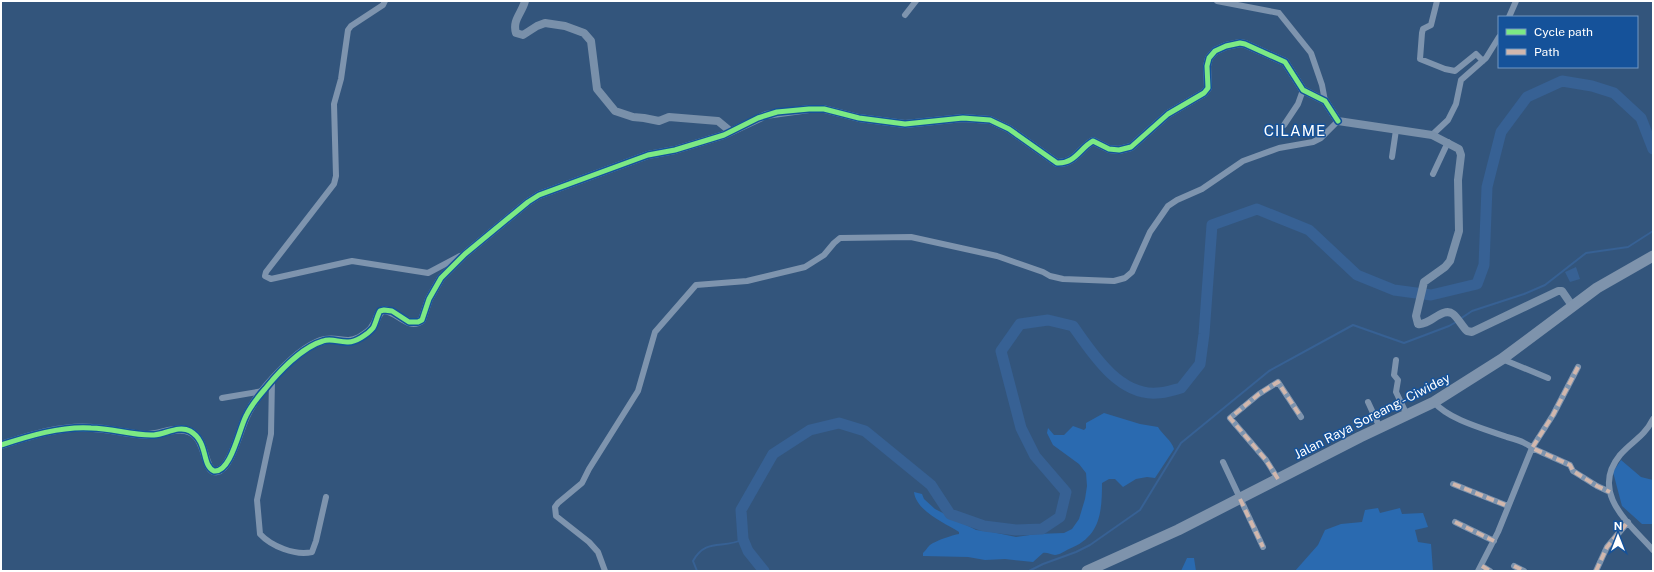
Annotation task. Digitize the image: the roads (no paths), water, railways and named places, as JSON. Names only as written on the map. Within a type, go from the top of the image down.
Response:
[{"type":"highway","name":"Jalan Raya Soreang - Ciwidey","points":[[1087,571],[1178,530],[1434,402],[1502,359],[1612,278],[1653,256]]},
{"type":"street","points":[[385,1],[383,5],[351,26],[348,30],[341,79],[334,104],[336,168],[334,184],[270,265],[265,273],[265,276],[270,279],[352,261],[428,273],[465,254]]},
{"type":"street","points":[[526,1],[516,19],[516,33],[523,35],[545,23],[565,26],[584,33],[592,41],[597,89],[613,109],[626,116],[659,121],[668,117],[718,121],[730,131]]},
{"type":"street","points":[[905,15],[916,1]]},
{"type":"street","points":[[1217,1],[1278,13],[1311,53],[1322,85],[1325,100],[1338,121],[1432,135],[1448,142],[1460,152],[1458,180],[1459,231],[1450,261],[1446,267],[1424,282],[1418,302],[1416,316],[1418,324],[1425,324],[1442,313],[1449,312],[1467,332],[1472,332],[1558,291],[1562,291],[1573,307]]},
{"type":"street","points":[[1437,1],[1431,25],[1423,29],[1420,59],[1445,69],[1455,71],[1476,54],[1483,61]]},
{"type":"street","points":[[1509,16],[1516,1]]},
{"type":"street","points":[[1432,135],[1448,120],[1456,104],[1461,80],[1483,61],[1498,39]]},
{"type":"street","points":[[1,444],[72,428],[92,428],[144,435],[155,435],[183,429],[191,432],[200,440],[209,468],[214,471],[218,471],[224,468],[246,416],[272,380],[294,359],[320,342],[334,340],[350,342],[365,334],[373,327],[380,311],[392,311],[409,322],[418,322],[422,320],[435,287],[465,254],[528,202],[539,195],[648,155],[675,150],[724,135],[766,115],[809,109],[831,111],[859,118],[905,124],[963,118],[990,120],[1009,129],[1058,163],[1063,163],[1071,161],[1093,141],[1109,149],[1119,150],[1132,147],[1168,114],[1204,93],[1208,88],[1207,66],[1209,58],[1215,51],[1226,46],[1240,43],[1246,44],[1285,62],[1303,90],[1325,100]]},
{"type":"street","points":[[1284,125],[1298,104],[1303,90]]},
{"type":"street","points":[[605,571],[598,552],[589,542],[556,516],[555,507],[558,502],[582,483],[638,391],[655,332],[696,285],[747,281],[774,275],[805,267],[814,262],[840,238],[886,236],[910,237],[997,256],[1050,276],[1063,279],[1114,281],[1126,278],[1132,272],[1150,232],[1168,206],[1177,200],[1202,190],[1243,161],[1279,148],[1313,142],[1321,138],[1338,121]]},
{"type":"street","points":[[1392,157],[1396,130]]},
{"type":"street","points":[[1434,174],[1448,142]]},
{"type":"street","points":[[1502,359],[1548,378]]},
{"type":"street","points":[[1396,360],[1394,375],[1398,380],[1396,392],[1407,415]]},
{"type":"street","points":[[1490,571],[1480,568],[1494,541],[1532,448],[1553,415],[1578,367]]},
{"type":"street","points":[[272,380],[271,434],[257,500],[260,534],[266,540],[281,548],[302,552],[312,552],[326,497]]},
{"type":"street","points":[[1278,479],[1266,460],[1230,418],[1259,394],[1278,382],[1301,417]]},
{"type":"street","points":[[222,398],[263,391]]},
{"type":"street","points":[[1368,402],[1380,428]]},
{"type":"street","points":[[1434,402],[1446,412],[1466,422],[1529,445],[1532,448],[1570,465],[1573,471],[1610,492]]},
{"type":"street","points":[[1653,419],[1645,433],[1620,454],[1610,478],[1612,502],[1618,513],[1653,550]]},
{"type":"street","points":[[1223,462],[1263,547]]},
{"type":"street","points":[[1453,484],[1508,506]]},
{"type":"street","points":[[1455,522],[1494,541]]},
{"type":"street","points":[[1596,571],[1608,547],[1628,522]]},
{"type":"street","points":[[1514,566],[1524,571]]},
{"type":"waterway","points":[[764,571],[748,551],[743,539],[741,510],[773,454],[810,430],[839,423],[865,431],[931,485],[950,514],[984,526],[1016,530],[1042,529],[1060,517],[1066,492],[1035,456],[1021,428],[1001,351],[1020,324],[1048,320],[1073,326],[1108,371],[1131,388],[1143,392],[1157,393],[1181,388],[1200,364],[1204,334],[1212,225],[1257,209],[1309,230],[1357,275],[1394,290],[1431,295],[1477,284],[1484,265],[1487,187],[1501,132],[1527,97],[1562,81],[1592,86],[1614,93],[1641,118],[1653,149]]},
{"type":"waterway","points":[[1460,319],[1472,311],[1524,294],[1545,285],[1586,253],[1628,247],[1653,231]]},
{"type":"waterway","points":[[1029,571],[1090,545],[1140,510],[1181,443],[1269,371],[1353,325],[1404,343],[1456,322]]},
{"type":"waterway","points":[[697,571],[693,561],[704,549],[710,546],[729,544],[743,539]]},
{"type":"district","name":"CILAME","points":[[1295,130]]}]
